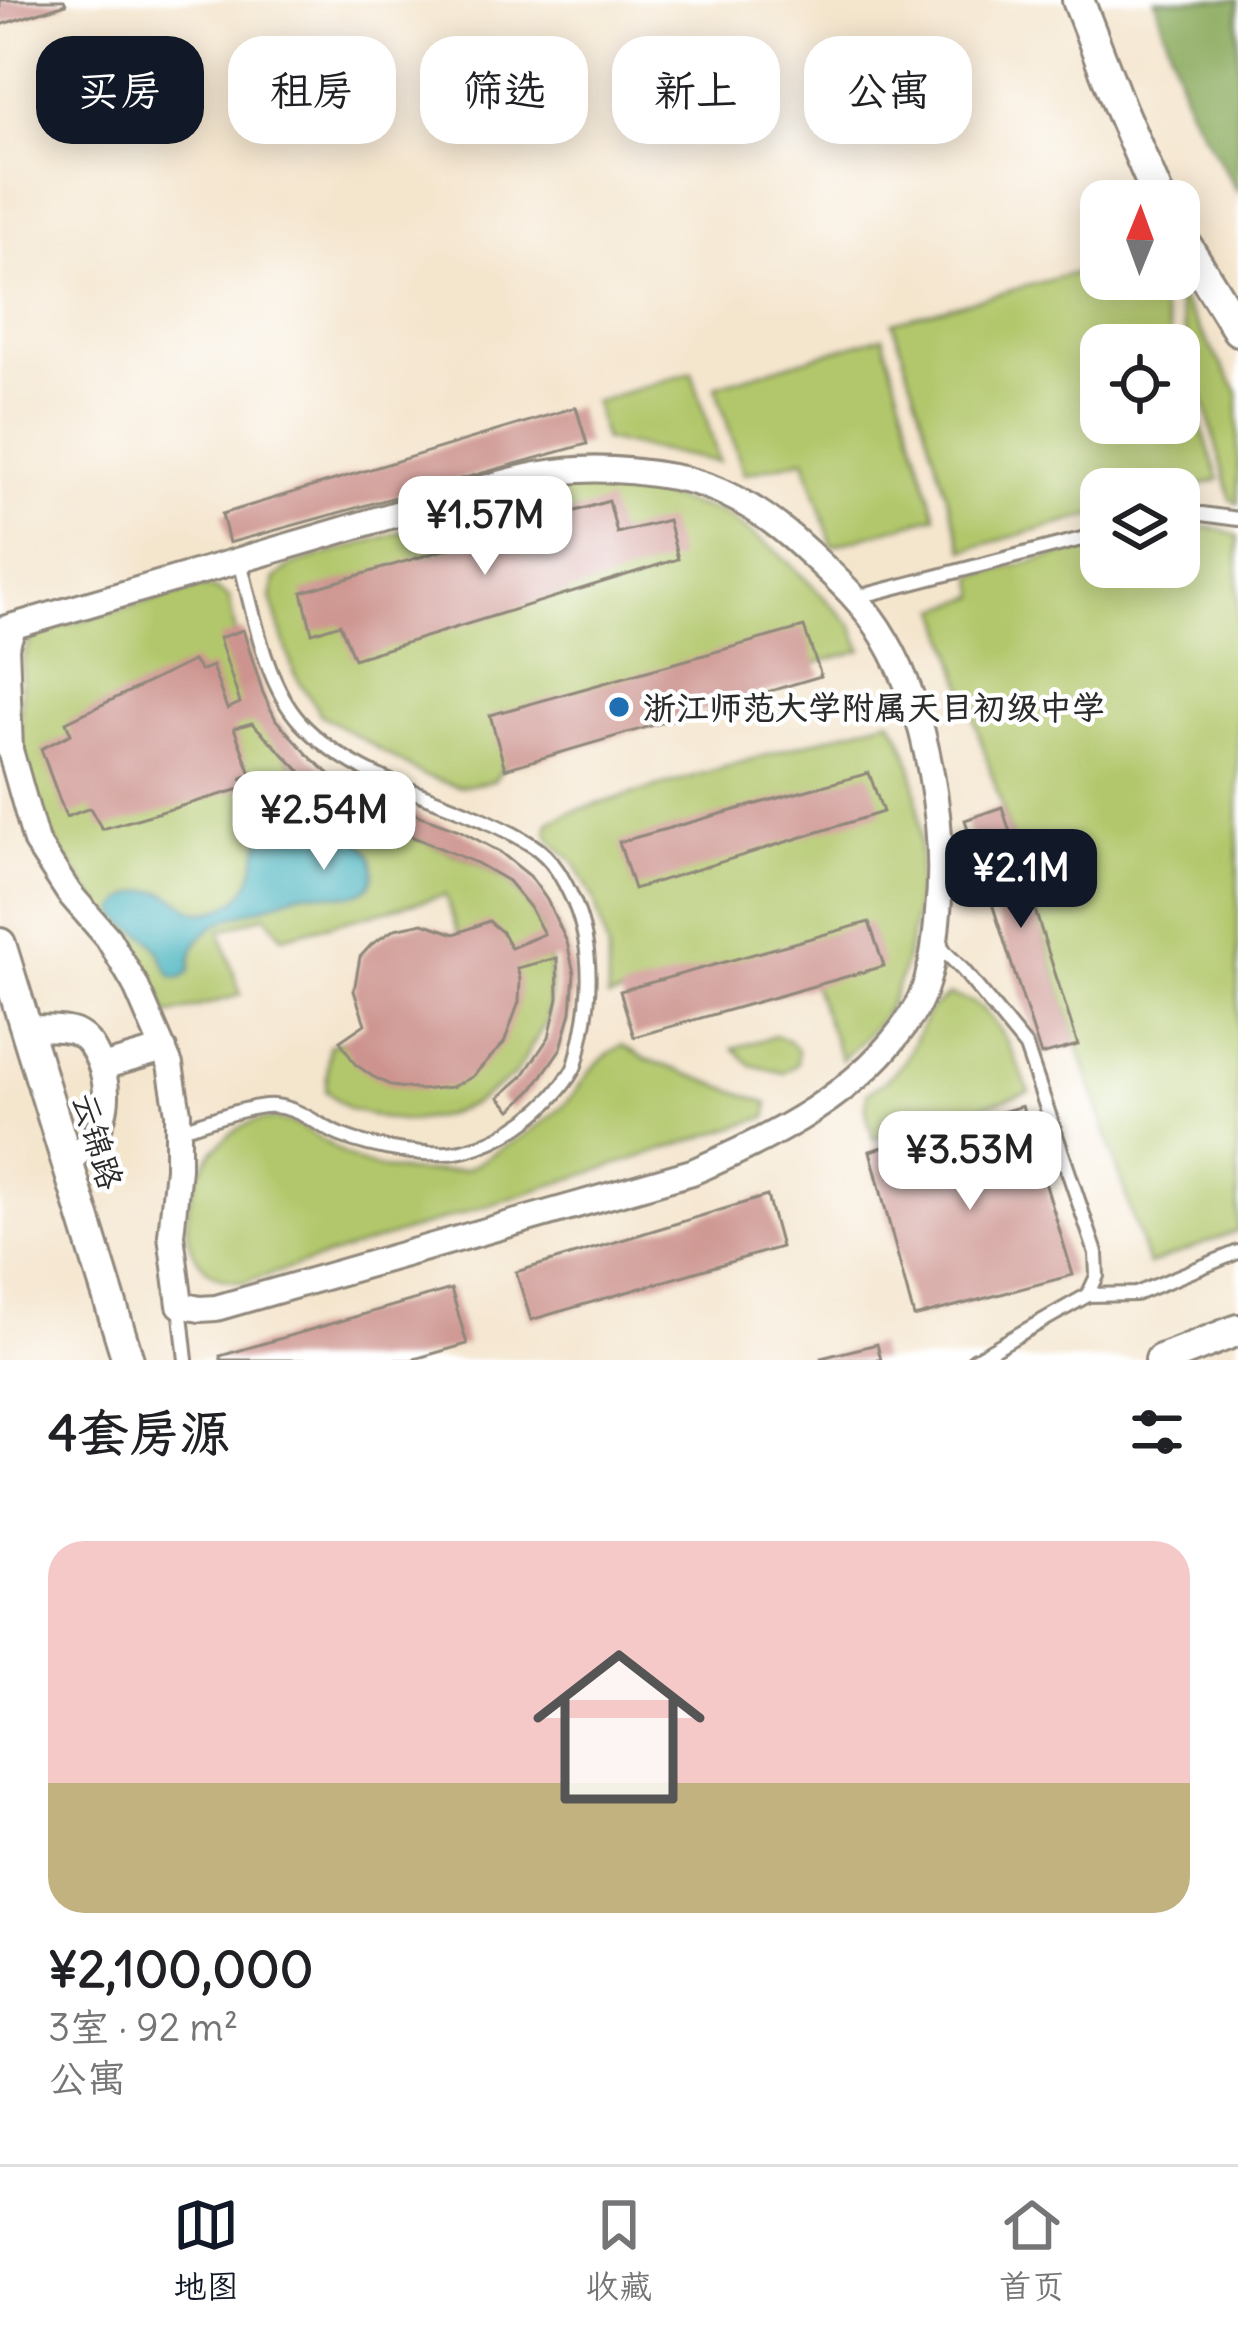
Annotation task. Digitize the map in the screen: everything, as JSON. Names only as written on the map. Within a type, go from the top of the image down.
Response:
[{"type":"street","points":[[1078,0],[1151,180]]},
{"type":"street","points":[[1200,270],[1238,330]]},
{"type":"street","points":[[566,470],[617,470],[678,478],[734,496],[788,532],[840,582],[885,638],[909,694],[928,762],[942,876],[929,974],[914,1013],[878,1060],[817,1108],[692,1172],[216,1308],[180,1305],[171,1235],[178,1130],[170,1065],[135,984],[108,938],[69,893],[36,842],[10,750],[3,668],[7,628],[240,560],[510,481],[566,470]]},
{"type":"street","name":"云锦路","points":[[0,944],[128,1360]]},
{"type":"street","points":[[26,1028],[73,1031],[93,1046],[107,1080],[106,1109],[87,1149],[67,1161]]},
{"type":"street","points":[[102,1067],[164,1049]]},
{"type":"street","points":[[1161,1360],[1238,1330]]},
{"type":"lane","points":[[1200,514],[1238,519]]},
{"type":"lane","points":[[853,598],[1080,539]]},
{"type":"lane","points":[[178,1130],[269,1105],[289,1108],[341,1135],[377,1146],[463,1151],[503,1135],[545,1106],[575,1068],[586,1014],[588,953],[582,921],[561,874],[534,846],[396,785],[329,748],[298,720],[277,686],[240,560]]},
{"type":"lane","points":[[936,937],[1026,1047],[1096,1253],[1097,1276],[1088,1295]]},
{"type":"lane","points":[[974,1360],[1088,1295],[1136,1294],[1238,1252]]},
{"type":"lane","points":[[180,1305],[186,1360]]},
{"type":"green space","points":[[1155,0],[1238,0],[1238,192],[1189,110]]},
{"type":"green space","points":[[1080,272],[1080,300],[1159,300],[1167,324],[1080,324],[1080,444],[1200,444],[1200,423],[1219,480],[1200,485],[1200,468],[1080,468],[1080,519],[964,550],[893,322]]},
{"type":"green space","points":[[1177,300],[1182,300],[1196,324],[1183,324]]},
{"type":"green space","points":[[1200,330],[1238,392],[1238,504],[1231,500],[1200,386]]},
{"type":"green space","points":[[883,336],[936,516],[832,546],[805,459],[744,474],[715,386]]},
{"type":"green space","points":[[692,372],[719,462],[604,440],[594,402]]},
{"type":"green space","points":[[561,487],[632,488],[722,513],[779,553],[852,625],[862,650],[516,749],[494,781],[459,787],[424,776],[321,715],[294,673],[271,598],[275,579],[292,565]]},
{"type":"green space","points":[[1200,528],[1238,536],[1238,1231],[1148,1265],[939,609],[978,596],[974,576],[1080,550],[1080,588],[1200,588]]},
{"type":"green space","points":[[201,587],[229,597],[247,696],[291,764],[318,789],[376,822],[477,863],[508,881],[529,906],[549,943],[547,1020],[514,1076],[473,1104],[444,1116],[410,1121],[349,1109],[326,1091],[329,1046],[461,994],[467,961],[445,895],[282,937],[266,915],[220,931],[241,995],[168,1015],[139,957],[72,868],[44,821],[24,769],[21,745],[22,667],[35,633]]},
{"type":"green space","points":[[890,719],[905,747],[915,782],[920,822],[916,906],[899,982],[886,1011],[842,1060],[801,953],[608,998],[608,951],[594,899],[573,861],[547,833],[549,822]]},
{"type":"green space","points":[[949,995],[975,1004],[994,1023],[1029,1092],[873,1139],[867,1093],[904,1062],[930,1009]]},
{"type":"green space","points":[[775,1036],[798,1050],[797,1064],[784,1073],[751,1065],[733,1048]]},
{"type":"green space","points":[[622,1045],[646,1059],[768,1103],[767,1117],[243,1283],[216,1276],[198,1259],[189,1237],[194,1187],[205,1163],[242,1127],[279,1120],[375,1167],[415,1172],[465,1169],[549,1118],[596,1064]]},
{"type":"water","points":[[298,810],[363,844],[373,862],[371,883],[348,895],[300,893],[228,919],[197,943],[190,971],[182,978],[173,977],[153,943],[120,918],[116,911],[120,905],[130,896],[151,891],[165,893],[197,911],[224,907],[246,888],[270,823]]},
{"type":"building","points":[[0,0],[64,0],[66,4],[0,25]]},
{"type":"building","points":[[576,407],[587,444],[229,543],[222,514]]},
{"type":"building","points":[[609,501],[617,533],[668,520],[678,559],[354,659],[340,624],[312,633],[302,592]]},
{"type":"building","points":[[804,627],[821,676],[505,769],[490,715]]},
{"type":"building","points":[[243,630],[276,720],[312,759],[339,782],[459,830],[500,852],[530,876],[547,900],[567,942],[574,973],[571,1012],[561,1048],[532,1090],[511,1110],[499,1097],[522,1077],[549,1037],[558,998],[557,958],[517,968],[519,1002],[504,1043],[472,1077],[452,1087],[392,1086],[355,1064],[340,1041],[365,1024],[354,991],[360,957],[395,929],[423,923],[455,934],[489,921],[511,948],[544,934],[508,881],[477,863],[376,822],[318,789],[252,723],[234,728],[251,774],[242,778],[244,788],[102,829],[90,808],[66,817],[41,749],[71,734],[66,722],[193,661],[200,671],[212,666],[227,709],[240,703],[219,638]]},
{"type":"building","points":[[869,773],[883,812],[634,889],[619,842]]},
{"type":"building","points":[[1002,807],[1078,1045],[1041,1055],[965,820]]},
{"type":"building","points":[[869,922],[884,966],[634,1037],[620,991]]},
{"type":"building","points":[[1022,1106],[1073,1275],[914,1317],[870,1151]]},
{"type":"building","points":[[767,1196],[781,1247],[531,1320],[516,1272]]},
{"type":"building","points":[[451,1289],[467,1344],[411,1360],[221,1360],[220,1356]]},
{"type":"building","points":[[877,1344],[881,1360],[821,1360],[821,1358]]},
{"type":"place","name":"浙江师范大学附属天目初级中学","points":[[619,707]]}]
